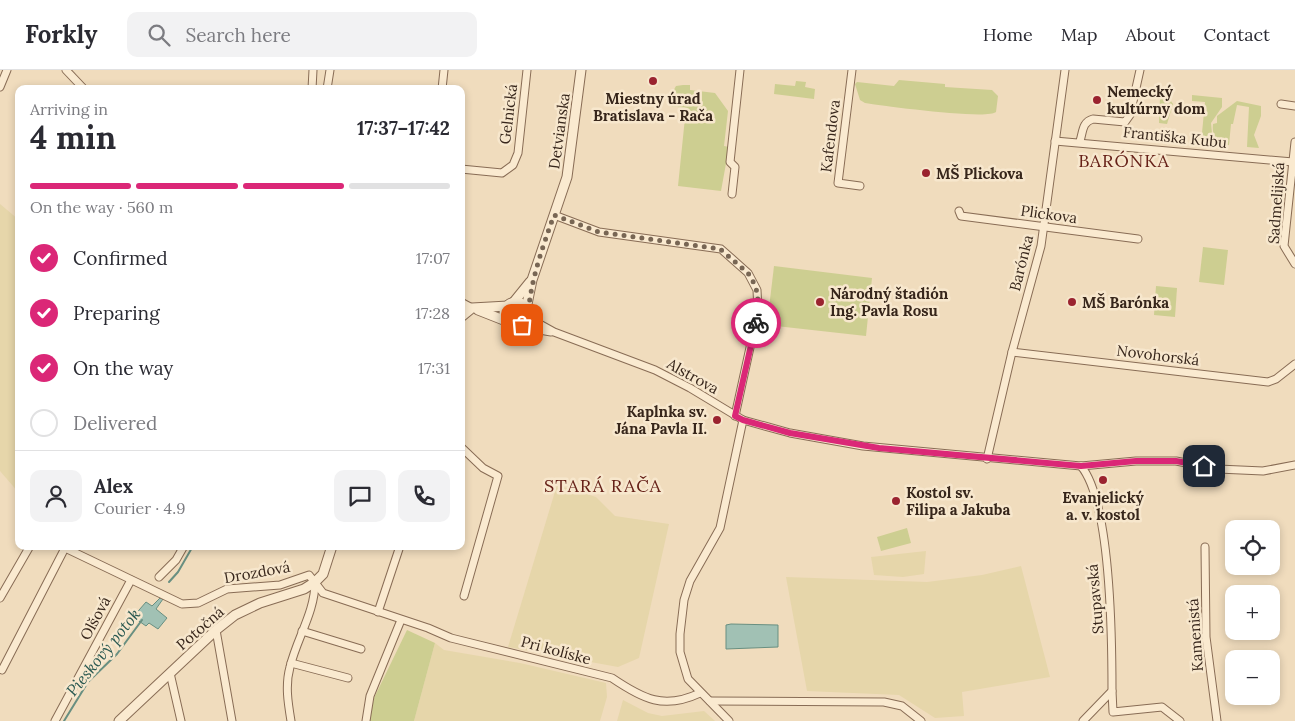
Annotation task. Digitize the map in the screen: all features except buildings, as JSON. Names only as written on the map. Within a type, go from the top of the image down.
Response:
[{"type":"street","points":[[0,87],[7,70]]},
{"type":"street","points":[[66,70],[80,85]]},
{"type":"street","points":[[312,85],[313,70]]},
{"type":"street","points":[[328,85],[330,70]]},
{"type":"street","points":[[442,85],[444,70]]},
{"type":"street","name":"Gelnická","points":[[465,169],[502,173],[513,166],[518,153],[527,70]]},
{"type":"street","name":"Detvianska","points":[[527,313],[532,280],[571,158],[581,70]]},
{"type":"street","points":[[732,194],[735,167],[730,162],[740,70]]},
{"type":"street","name":"Kafendova","points":[[852,70],[838,183],[860,186]]},
{"type":"street","name":"Barónka","points":[[987,459],[1044,228],[1065,70]]},
{"type":"street","points":[[1080,141],[1084,124],[1093,119],[1125,124],[1130,115],[1140,70]]},
{"type":"street","points":[[1281,104],[1295,106]]},
{"type":"street","name":"Františka Kubu","points":[[1055,141],[1080,141],[1293,162]]},
{"type":"street","name":"Sadmelijská","points":[[1295,142],[1284,246],[1295,264]]},
{"type":"street","name":"Plickova","points":[[959,211],[961,216],[1138,239]]},
{"type":"street","points":[[554,215],[599,232],[720,249],[748,273],[757,290],[758,311],[735,416]]},
{"type":"street","name":"Detvianska","points":[[510,304],[532,280]]},
{"type":"street","points":[[465,304],[474,308],[506,321],[516,326],[523,324],[527,313],[521,304],[510,304],[474,308],[465,314]]},
{"type":"street","points":[[506,321],[504,312],[510,304]]},
{"type":"street","name":"Alstrova","points":[[527,313],[554,332]]},
{"type":"street","name":"Alstrova","points":[[516,326],[554,332],[655,370],[690,388],[743,420],[790,433],[863,446],[987,459],[1081,466],[1136,461],[1176,461],[1218,469],[1263,471],[1295,465]]},
{"type":"street","name":"Novohorská","points":[[1012,352],[1268,382],[1276,379],[1295,364]]},
{"type":"street","points":[[729,721],[688,679],[680,652],[684,600],[690,580],[720,528],[743,420]]},
{"type":"street","points":[[464,596],[498,476],[483,468],[465,451]]},
{"type":"street","name":"Stupavská","points":[[1081,466],[1086,472],[1098,508],[1104,546],[1112,637],[1113,712],[1157,706],[1162,707],[1180,721]]},
{"type":"street","name":"Kamenistá","points":[[1205,547],[1206,637],[1217,721]]},
{"type":"street","points":[[0,598],[28,550]]},
{"type":"street","name":"Drozdová","points":[[2,670],[62,550]]},
{"type":"street","name":"Drozdová","points":[[69,550],[182,604],[198,603],[227,589],[280,585],[309,575],[315,582]]},
{"type":"street","points":[[159,577],[176,560],[182,550]]},
{"type":"street","points":[[290,721],[288,691],[291,663],[315,598],[315,582],[323,574],[331,550]]},
{"type":"street","points":[[378,612],[399,550]]},
{"type":"street","name":"Olšová","points":[[55,721],[131,580]]},
{"type":"street","name":"Pri kolíske","points":[[315,582],[323,593],[451,638],[612,678],[633,692],[658,702],[680,701],[700,693]]},
{"type":"street","name":"Potočná","points":[[120,721],[216,630],[251,607],[304,589],[315,582]]},
{"type":"street","points":[[366,721],[370,696],[401,620]]},
{"type":"street","points":[[216,630],[232,721]]},
{"type":"street","points":[[302,631],[361,649]]},
{"type":"street","points":[[291,663],[348,678]]},
{"type":"street","points":[[170,673],[182,721]]},
{"type":"street","points":[[1083,721],[1112,691]]},
{"type":"street","points":[[708,701],[822,700],[884,702],[902,706],[921,721]]},
{"type":"shaded area","points":[[0,204],[15,217],[15,488],[0,471]]},
{"type":"shaded area","points":[[557,485],[596,497],[615,516],[669,524],[639,658],[618,667],[508,647]]},
{"type":"shaded area","points":[[926,551],[924,574],[903,577],[874,575],[871,557]]},
{"type":"shaded area","points":[[1021,566],[1050,677],[962,692],[964,716],[935,718],[899,695],[807,691],[786,577],[927,582],[982,575]]},
{"type":"shaded area","points":[[160,598],[163,599],[156,609],[167,618],[158,629],[149,623],[146,626],[133,617],[146,602],[152,606]]},
{"type":"shaded area","points":[[726,625],[778,625],[778,647],[726,649]]},
{"type":"shaded area","points":[[435,643],[444,650],[520,663],[606,683],[607,697],[600,721],[414,721]]},
{"type":"shaded area","points":[[623,700],[648,713],[662,716],[704,711],[715,721],[617,721]]},
{"type":"green space","points":[[899,80],[945,84],[945,87],[992,90],[998,96],[996,112],[989,114],[956,113],[865,103],[860,100],[855,84],[857,82],[894,86]]},
{"type":"green space","points":[[796,81],[806,82],[805,87],[815,89],[814,99],[774,94],[775,84],[795,86]]},
{"type":"green space","points":[[690,85],[690,90],[715,93],[728,111],[724,146],[729,147],[721,191],[678,186],[686,108],[669,106],[671,95],[676,86]]},
{"type":"green space","points":[[1192,95],[1222,98],[1222,107],[1211,123],[1213,144],[1201,143],[1205,102],[1192,101]]},
{"type":"green space","points":[[1163,96],[1168,97],[1173,104],[1167,124],[1159,123],[1160,98]]},
{"type":"green space","points":[[1237,101],[1261,106],[1261,116],[1254,135],[1259,148],[1247,147],[1249,107],[1237,105],[1233,124],[1231,124],[1229,145],[1219,144],[1215,137],[1213,124],[1217,123],[1217,116]]},
{"type":"green space","points":[[1203,247],[1228,250],[1224,285],[1199,282]]},
{"type":"green space","name":"Národný štadión Ing. Pavla Rosu","points":[[774,266],[872,278],[866,336],[767,325]]},
{"type":"green space","points":[[1156,286],[1177,288],[1175,317],[1154,315]]},
{"type":"green space","points":[[907,528],[911,543],[881,551],[877,537]]},
{"type":"green space","points":[[407,630],[435,643],[414,721],[369,721],[374,698]]},
{"type":"waterway","name":"Pieskový potok","points":[[169,582],[178,572],[191,550]]},
{"type":"waterway","name":"Pieskový potok","points":[[64,721],[88,682],[117,654],[142,620]]},
{"type":"way so far","points":[[522,325],[528,317],[526,308],[532,280],[554,215],[599,232],[720,249],[736,261],[753,280],[758,296],[756,323]]},
{"type":"place","name":"Miestny úrad Bratislava - Rača","points":[[653,81]]},
{"type":"place","name":"Nemecký kultúrny dom","points":[[1097,100]]},
{"type":"place","name":"MŠ Plickova","points":[[926,173]]},
{"type":"place","name":"Národný štadión Ing. Pavla Rosu","points":[[820,302]]},
{"type":"place","name":"MŠ Barónka","points":[[1072,302]]},
{"type":"place","name":"Kaplnka sv. Jána Pavla II.","points":[[717,420]]},
{"type":"place","name":"Evanjelický a. v. kostol","points":[[1103,480]]},
{"type":"place","name":"Kostol sv. Filipa a Jakuba","points":[[896,501]]},
{"type":"district","name":"BARÓNKA","points":[[1124,160]]},
{"type":"district","name":"STARÁ RAČA","points":[[603,485]]},
{"type":"route","points":[[756,323],[735,416],[743,420],[790,433],[863,446],[987,459],[1081,466],[1136,461],[1176,461],[1204,466]]}]
